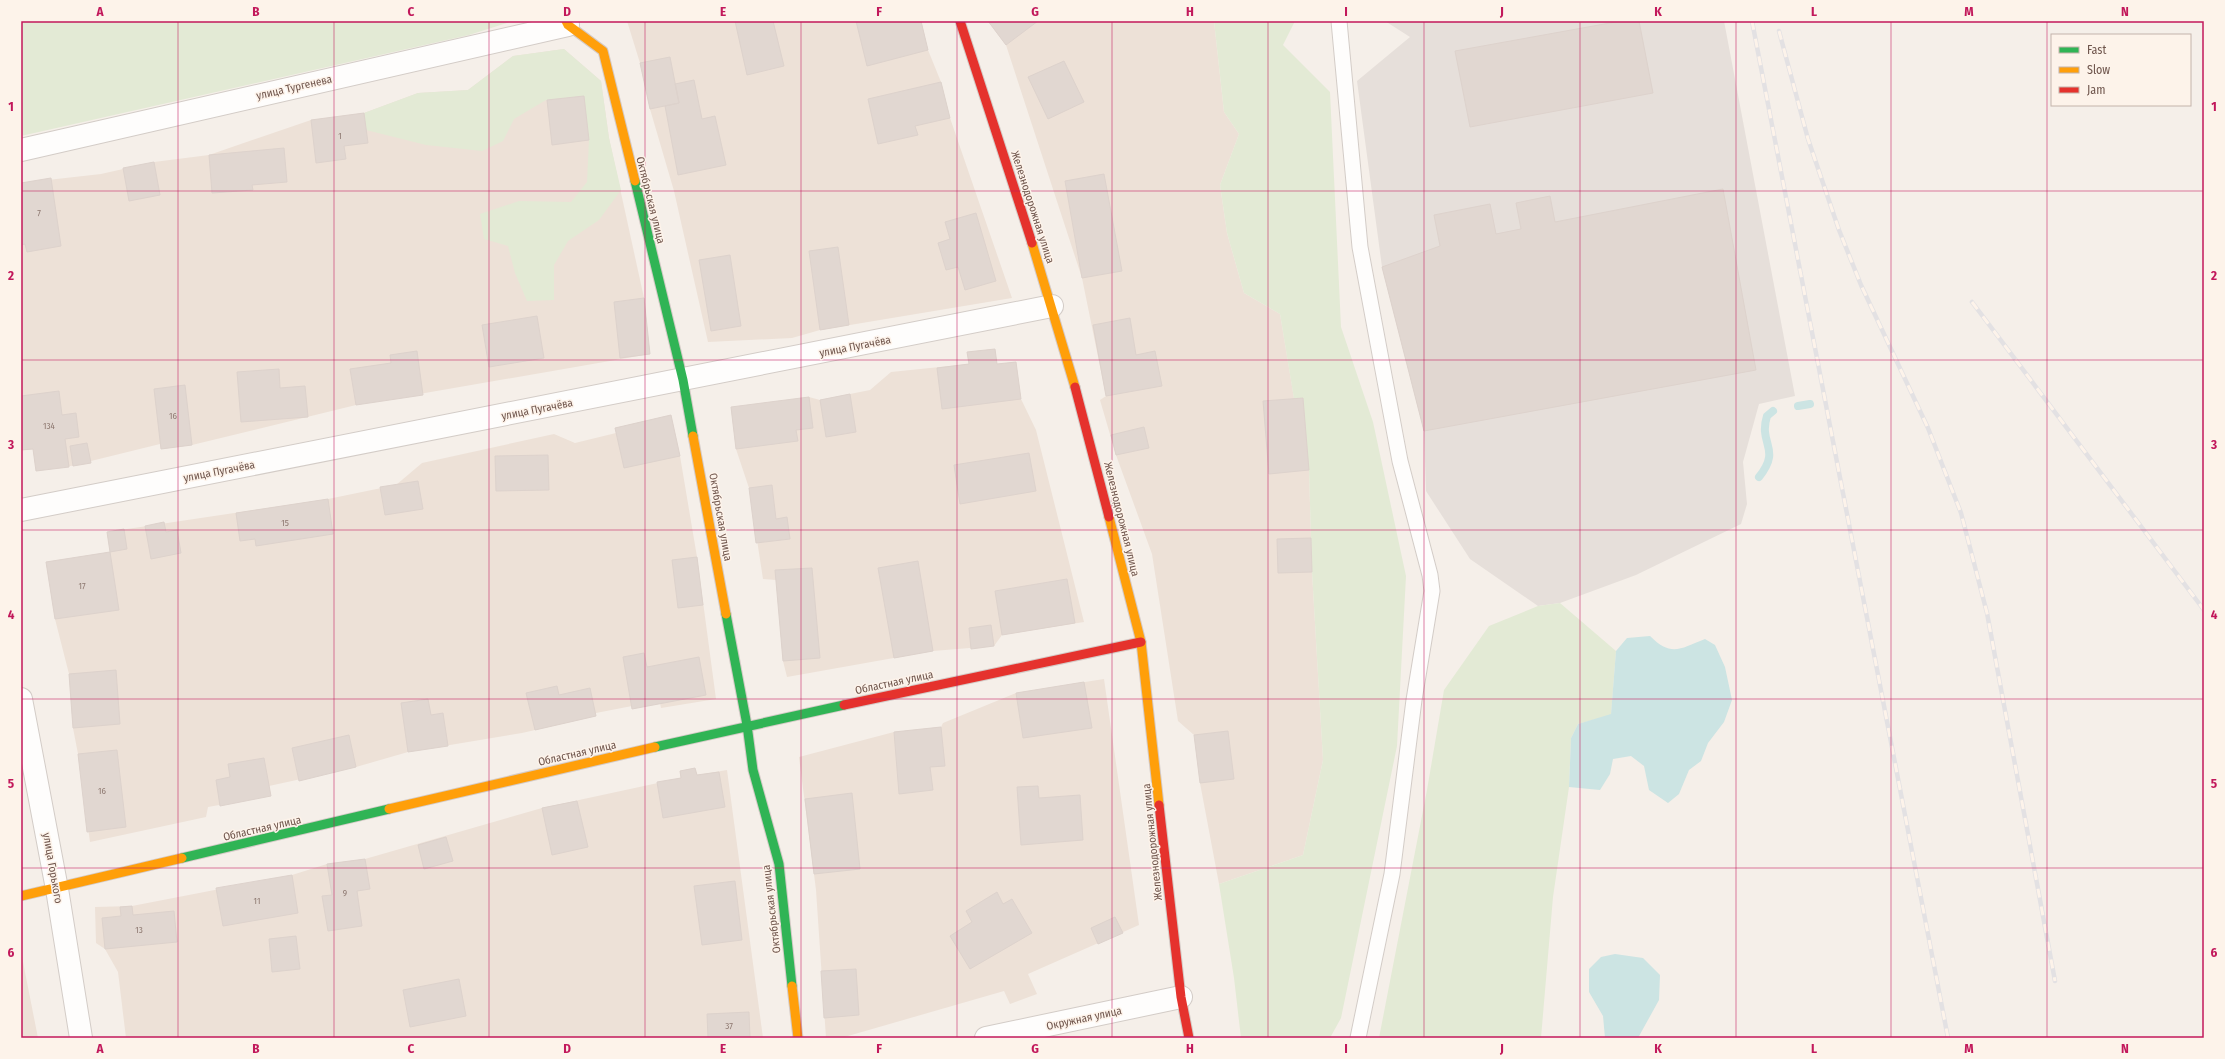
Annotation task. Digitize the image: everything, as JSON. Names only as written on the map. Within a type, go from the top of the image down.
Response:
[{"type":"street","name":"Железнодорожная улица","points":[[960,21],[1052,306],[1084,417],[1141,642],[1181,998],[1189,1038]]},
{"type":"street","name":"улица Тургенева","points":[[21,150],[567,23]]},
{"type":"street","name":"Октябрьская улица","points":[[567,23],[603,51],[683,380],[747,725],[753,770],[779,864],[798,1038]]},
{"type":"street","name":"улица Пугачёва","points":[[21,510],[1052,306]]},
{"type":"street","name":"Областная улица","points":[[21,896],[57,889],[747,725],[1141,642]]},
{"type":"street","name":"улица Горького","points":[[21,699],[57,889],[81,1038]]},
{"type":"street","name":"Окружная улица","points":[[986,1038],[1181,998]]},
{"type":"lane","points":[[1339,21],[1360,247],[1400,461],[1430,575],[1432,591],[1414,700],[1392,874],[1358,1038]]},
{"type":"shaded area","points":[[627,21],[921,21],[928,50],[941,82],[950,118],[1012,298],[820,330],[792,338],[708,342],[674,191],[650,109],[640,63]]},
{"type":"shaded area","points":[[988,21],[1214,21],[1224,112],[1239,134],[1220,185],[1227,233],[1244,293],[1280,314],[1294,398],[1303,398],[1309,470],[1312,572],[1323,760],[1303,855],[1219,884],[1200,783],[1194,735],[1178,721],[1152,554],[1116,455],[1100,400],[1106,396],[1082,278],[1006,45]]},
{"type":"shaded area","points":[[1385,21],[1724,21],[1795,396],[1759,404],[1743,462],[1747,504],[1741,524],[1636,575],[1560,603],[1538,606],[1470,559],[1426,491],[1424,431],[1382,267],[1357,81],[1410,37]]},
{"type":"shaded area","points":[[564,49],[601,81],[609,138],[644,298],[650,354],[356,405],[192,445],[161,449],[160,444],[91,461],[91,463],[36,471],[33,449],[21,450],[21,183],[101,174],[154,162],[209,155],[311,120],[364,113],[418,93],[468,90],[513,56]]},
{"type":"shaded area","points":[[995,349],[997,364],[1016,362],[1021,399],[1036,430],[1084,622],[1002,635],[994,646],[933,651],[787,677],[783,661],[776,580],[763,579],[749,488],[736,449],[731,408],[809,397],[820,400],[870,390],[891,372],[969,364],[967,352]]},
{"type":"shaded area","points":[[671,415],[680,456],[697,557],[716,699],[661,708],[660,703],[632,706],[596,713],[596,716],[522,733],[408,752],[356,767],[269,786],[271,796],[208,807],[206,817],[90,842],[73,728],[69,674],[55,619],[46,562],[110,552],[107,532],[328,499],[396,485],[422,463],[554,434],[575,443],[616,433],[615,428]]},
{"type":"shaded area","points":[[1104,679],[1139,925],[1028,974],[1037,994],[1010,1004],[1004,991],[841,1038],[826,1038],[816,890],[799,757],[894,732],[941,727],[943,723],[1016,693]]},
{"type":"shaded area","points":[[695,768],[697,775],[727,770],[763,1038],[126,1038],[118,972],[105,949],[96,943],[95,907],[132,906],[292,875],[327,864],[365,859],[542,808],[681,778],[680,771]]},
{"type":"shaded area","points":[[21,950],[24,967],[38,1038],[21,1038]]},
{"type":"green space","points":[[21,21],[513,21],[469,35],[21,136]]},
{"type":"green space","points":[[1214,21],[1295,21],[1283,45],[1330,92],[1341,327],[1373,422],[1406,576],[1397,746],[1341,1018],[1330,1038],[1241,1038],[1234,978],[1219,884],[1303,855],[1323,760],[1312,572],[1309,470],[1303,398],[1294,399],[1280,314],[1244,293],[1227,233],[1220,185],[1239,134],[1224,112]]},
{"type":"green space","points":[[564,49],[601,81],[609,138],[621,190],[599,220],[568,241],[554,265],[554,300],[527,301],[515,273],[508,246],[484,239],[480,214],[519,201],[571,202],[587,182],[589,140],[584,96],[546,100],[514,119],[503,141],[482,151],[426,145],[366,130],[364,113],[418,93],[468,90],[513,56]]},
{"type":"green space","points":[[1560,603],[1616,651],[1611,715],[1578,724],[1571,738],[1569,787],[1553,897],[1541,1038],[1379,1038],[1427,790],[1444,690],[1489,626],[1538,606]]},
{"type":"water","points":[[1650,636],[1657,643],[1670,649],[1689,646],[1705,639],[1715,645],[1725,667],[1732,700],[1724,722],[1708,743],[1701,761],[1689,770],[1679,794],[1668,803],[1649,790],[1644,766],[1631,756],[1613,759],[1610,774],[1600,790],[1569,787],[1571,738],[1578,724],[1611,714],[1616,651],[1627,638]]},
{"type":"water","points":[[1615,954],[1643,958],[1660,975],[1659,1000],[1638,1038],[1605,1038],[1603,1016],[1589,992],[1589,969],[1601,957]]},
{"type":"building","points":[[735,21],[773,21],[784,66],[747,75]]},
{"type":"building","points":[[856,21],[921,21],[928,50],[867,66]]},
{"type":"building","points":[[988,21],[1038,21],[1006,45]]},
{"type":"building","points":[[1621,21],[1639,21],[1653,93],[1470,127],[1455,51]]},
{"type":"building","points":[[670,57],[679,103],[650,109],[640,63]]},
{"type":"building","points":[[1064,61],[1084,102],[1048,119],[1028,77]]},
{"type":"building","points":[[694,80],[702,119],[715,116],[726,165],[678,175],[665,106],[679,103],[675,84]]},
{"type":"building","points":[[941,82],[950,118],[915,126],[918,135],[878,144],[868,99]]},
{"type":"building","points":[[584,96],[589,140],[552,145],[547,100]]},
{"type":"building","points":[[364,113],[368,143],[344,146],[346,159],[316,163],[311,120]]},
{"type":"building","points":[[284,148],[287,182],[252,185],[253,190],[212,193],[209,155]]},
{"type":"building","points":[[154,162],[160,195],[129,201],[123,168]]},
{"type":"building","points":[[1104,174],[1122,271],[1082,278],[1065,181]]},
{"type":"building","points":[[51,178],[61,246],[27,252],[25,244],[21,245],[21,183]]},
{"type":"building","points":[[1723,189],[1756,370],[1424,431],[1382,267],[1440,246],[1434,215],[1490,204],[1496,234],[1521,229],[1516,203],[1550,196],[1555,222]]},
{"type":"building","points":[[976,213],[996,281],[965,290],[958,267],[946,270],[938,243],[950,239],[945,222]]},
{"type":"building","points":[[838,247],[849,325],[820,330],[809,251]]},
{"type":"building","points":[[730,255],[741,326],[711,331],[699,260]]},
{"type":"building","points":[[644,298],[650,354],[620,358],[614,302]]},
{"type":"building","points":[[537,316],[544,358],[489,367],[482,325]]},
{"type":"building","points":[[1130,318],[1136,355],[1155,351],[1162,386],[1106,396],[1093,325]]},
{"type":"building","points":[[995,349],[997,364],[1016,362],[1021,399],[942,409],[937,368],[969,364],[967,352]]},
{"type":"building","points":[[417,351],[423,395],[356,405],[350,369],[391,363],[390,355]]},
{"type":"building","points":[[279,369],[280,388],[305,386],[308,417],[241,422],[237,372]]},
{"type":"building","points":[[185,385],[192,445],[161,449],[154,389]]},
{"type":"building","points":[[59,391],[62,415],[76,413],[79,437],[65,439],[69,467],[36,471],[33,449],[21,450],[21,396]]},
{"type":"building","points":[[850,394],[856,432],[826,437],[820,400]]},
{"type":"building","points":[[809,397],[813,428],[796,430],[798,441],[736,449],[731,407]]},
{"type":"building","points":[[1303,398],[1309,470],[1269,474],[1263,401]]},
{"type":"building","points":[[671,415],[680,456],[624,468],[615,428]]},
{"type":"building","points":[[1144,427],[1149,448],[1116,455],[1111,435]]},
{"type":"building","points":[[87,443],[91,463],[73,466],[70,446]]},
{"type":"building","points":[[1029,453],[1036,491],[960,504],[954,465]]},
{"type":"building","points":[[548,455],[549,490],[496,491],[495,456]]},
{"type":"building","points":[[418,481],[423,509],[385,515],[380,487]]},
{"type":"building","points":[[772,485],[776,519],[787,517],[790,539],[756,543],[749,488]]},
{"type":"building","points":[[328,499],[333,534],[256,546],[255,539],[240,541],[236,513]]},
{"type":"building","points":[[164,522],[166,532],[177,530],[181,553],[151,559],[145,526]]},
{"type":"building","points":[[124,529],[127,549],[110,552],[107,532]]},
{"type":"building","points":[[1311,538],[1312,572],[1278,573],[1277,539]]},
{"type":"building","points":[[110,552],[119,610],[55,619],[46,562]]},
{"type":"building","points":[[697,557],[703,605],[678,608],[672,560]]},
{"type":"building","points":[[918,561],[933,651],[894,658],[878,568]]},
{"type":"building","points":[[812,568],[820,658],[783,661],[775,570]]},
{"type":"building","points":[[1067,579],[1075,623],[1002,635],[995,591]]},
{"type":"building","points":[[991,625],[994,646],[971,649],[969,628]]},
{"type":"building","points":[[644,653],[647,667],[699,657],[706,695],[632,709],[623,657]]},
{"type":"building","points":[[116,670],[120,724],[73,728],[69,674]]},
{"type":"building","points":[[1084,682],[1092,728],[1023,738],[1016,693]]},
{"type":"building","points":[[557,686],[559,695],[590,688],[596,716],[535,730],[526,693]]},
{"type":"building","points":[[428,699],[431,715],[443,713],[448,746],[408,752],[401,703]]},
{"type":"building","points":[[941,727],[945,766],[930,767],[933,790],[899,794],[894,732]]},
{"type":"building","points":[[1228,731],[1234,779],[1200,783],[1194,735]]},
{"type":"building","points":[[349,735],[356,767],[299,781],[292,748]]},
{"type":"building","points":[[117,750],[126,827],[87,832],[78,754]]},
{"type":"building","points":[[264,758],[271,796],[220,806],[216,780],[230,777],[228,764]]},
{"type":"building","points":[[695,768],[697,775],[719,772],[725,807],[663,818],[657,782],[681,778],[680,771]]},
{"type":"building","points":[[1038,786],[1039,798],[1080,795],[1083,840],[1021,845],[1017,787]]},
{"type":"building","points":[[852,793],[860,869],[814,874],[805,799]]},
{"type":"building","points":[[577,801],[588,847],[552,855],[542,808]]},
{"type":"building","points":[[446,837],[453,861],[424,869],[418,845]]},
{"type":"building","points":[[365,859],[370,889],[357,891],[362,926],[328,931],[322,896],[332,895],[327,864]]},
{"type":"building","points":[[292,875],[298,913],[223,926],[216,888]]},
{"type":"building","points":[[735,881],[742,940],[702,945],[694,886]]},
{"type":"building","points":[[997,892],[1003,904],[1012,899],[1032,933],[970,969],[950,936],[972,922],[966,911]]},
{"type":"building","points":[[132,906],[133,915],[174,911],[177,942],[105,949],[102,918],[121,916],[120,907]]},
{"type":"building","points":[[1115,917],[1123,933],[1098,944],[1091,928]]},
{"type":"building","points":[[296,936],[300,969],[272,972],[269,939]]},
{"type":"building","points":[[856,969],[859,1015],[824,1018],[821,971]]},
{"type":"building","points":[[459,979],[466,1016],[410,1027],[403,990]]},
{"type":"building","points":[[749,1012],[750,1038],[708,1038],[707,1014]]},
{"type":"waterway","points":[[1798,406],[1810,404]]},
{"type":"waterway","points":[[1759,477],[1766,467],[1769,459],[1765,426],[1767,416],[1773,411]]},
{"type":"railway","points":[[1752,21],[1948,1038]]},
{"type":"railway","points":[[1779,31],[1808,139],[1839,230],[1861,285],[1928,428],[1961,513],[1987,613],[2055,981]]},
{"type":"railway","points":[[1972,302],[2204,610]]},
{"type":"traffic: fast","points":[[635,181],[683,380],[693,436]]},
{"type":"traffic: fast","points":[[726,614],[747,725],[753,770],[779,864],[792,986]]},
{"type":"traffic: fast","points":[[655,747],[844,705]]},
{"type":"traffic: fast","points":[[182,858],[389,809]]},
{"type":"traffic: slow","points":[[566,21],[568,25],[603,51],[635,181]]},
{"type":"traffic: slow","points":[[1032,243],[1075,387]]},
{"type":"traffic: slow","points":[[693,436],[726,614]]},
{"type":"traffic: slow","points":[[1109,517],[1141,642],[1159,805]]},
{"type":"traffic: slow","points":[[389,809],[655,747]]},
{"type":"traffic: slow","points":[[21,896],[182,858]]},
{"type":"traffic: slow","points":[[792,986],[798,1038]]},
{"type":"traffic: jam","points":[[960,21],[1032,243]]},
{"type":"traffic: jam","points":[[1075,387],[1109,517]]},
{"type":"traffic: jam","points":[[844,705],[1141,642]]},
{"type":"traffic: jam","points":[[1159,805],[1181,997],[1189,1038]]}]
